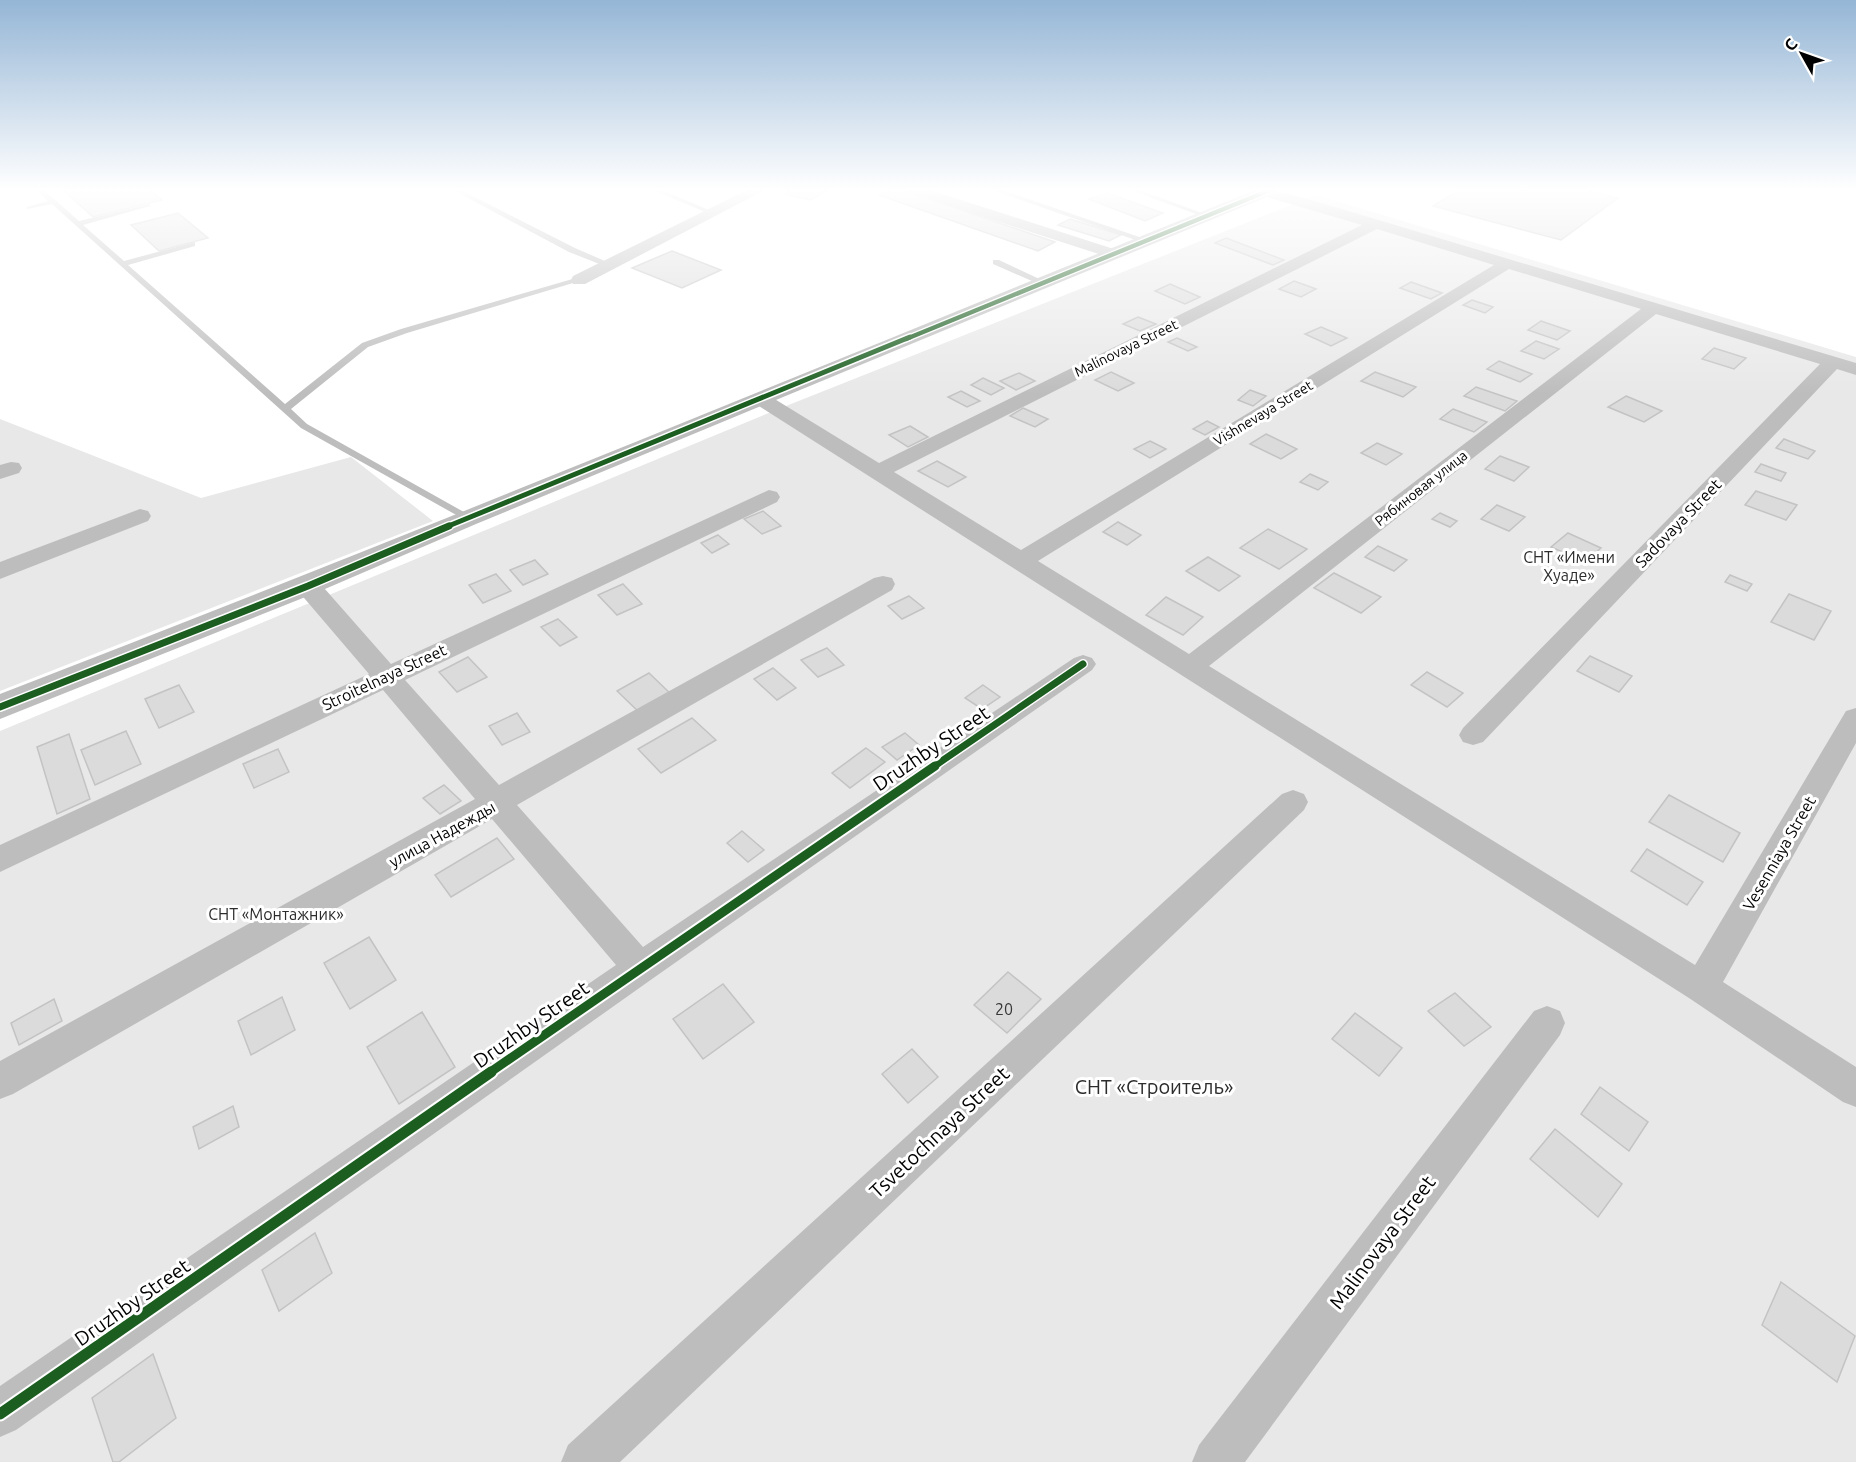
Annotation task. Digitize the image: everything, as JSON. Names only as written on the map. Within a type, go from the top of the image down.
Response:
[{"type":"street","points":[[579,280],[623,258]]},
{"type":"street","points":[[0,706],[308,586],[467,518],[1104,258]]},
{"type":"street","name":"Malinovaya Street","points":[[877,472],[1307,258]]},
{"type":"street","points":[[1486,258],[1856,369]]},
{"type":"street","name":"Vishnevaya Street","points":[[1020,561],[1505,264]]},
{"type":"street","name":"Рябиновая улица","points":[[1190,667],[1652,309]]},
{"type":"street","name":"Sadovaya Street","points":[[1473,735],[1833,362]]},
{"type":"street","points":[[761,399],[1701,987],[1856,1089]]},
{"type":"street","name":"Stroitelnaya Street","points":[[0,859],[769,497]]},
{"type":"street","points":[[0,571],[140,516]]},
{"type":"street","name":"улица Надежды","points":[[0,1081],[883,585]]},
{"type":"street","points":[[308,586],[640,968]]},
{"type":"street","name":"Druzhby Street","points":[[0,1414],[640,968],[1083,664]]},
{"type":"street","name":"Vesenniaya Street","points":[[1701,987],[1856,718]]},
{"type":"street","name":"Tsvetochnaya Street","points":[[585,1462],[1293,802]]},
{"type":"street","name":"Malinovaya Street","points":[[1216,1462],[1547,1023]]},
{"type":"lane","points":[[117,258],[304,426],[467,518]]},
{"type":"lane","points":[[123,264],[143,258]]},
{"type":"lane","points":[[593,258],[610,265]]},
{"type":"lane","points":[[996,262],[1044,283]]},
{"type":"lane","points":[[285,409],[312,390],[365,345],[404,331],[579,280]]},
{"type":"green space","points":[[1157,258],[1527,258],[1856,357],[1856,1462],[0,1462],[0,731],[781,408]]},
{"type":"green space","points":[[0,419],[201,498],[351,457],[433,521],[0,691]]},
{"type":"building","points":[[655,258],[691,258],[721,270],[682,288],[632,268]]},
{"type":"building","points":[[1255,258],[1284,260],[1273,265]]},
{"type":"building","points":[[1294,281],[1316,289],[1301,297],[1279,289]]},
{"type":"building","points":[[1411,282],[1442,293],[1431,299],[1400,288]]},
{"type":"building","points":[[1170,284],[1200,297],[1185,304],[1155,291]]},
{"type":"building","points":[[1472,300],[1493,307],[1485,313],[1463,305]]},
{"type":"building","points":[[1138,317],[1156,324],[1140,331],[1123,324]]},
{"type":"building","points":[[1541,321],[1570,331],[1557,340],[1528,330]]},
{"type":"building","points":[[1321,327],[1347,338],[1331,346],[1305,334]]},
{"type":"building","points":[[1177,338],[1197,347],[1188,351],[1168,342]]},
{"type":"building","points":[[1536,341],[1559,349],[1544,359],[1521,351]]},
{"type":"building","points":[[1714,348],[1746,358],[1734,369],[1702,359]]},
{"type":"building","points":[[1499,361],[1532,374],[1520,382],[1487,369]]},
{"type":"building","points":[[1111,372],[1134,383],[1118,391],[1095,380]]},
{"type":"building","points":[[1375,372],[1416,387],[1403,397],[1361,381]]},
{"type":"building","points":[[1019,373],[1035,381],[1016,390],[1000,381]]},
{"type":"building","points":[[983,378],[1004,388],[991,395],[971,385]]},
{"type":"building","points":[[1476,387],[1517,401],[1505,411],[1464,396]]},
{"type":"building","points":[[1250,390],[1266,396],[1253,406],[1238,400]]},
{"type":"building","points":[[961,391],[980,401],[967,407],[948,397]]},
{"type":"building","points":[[1626,396],[1662,411],[1644,422],[1608,407]]},
{"type":"building","points":[[1023,408],[1048,419],[1035,427],[1010,416]]},
{"type":"building","points":[[1453,409],[1487,422],[1474,432],[1440,419]]},
{"type":"building","points":[[1207,421],[1219,427],[1205,435],[1193,429]]},
{"type":"building","points":[[910,426],[928,437],[908,447],[889,435]]},
{"type":"building","points":[[1266,434],[1297,449],[1281,459],[1250,444]]},
{"type":"building","points":[[1784,439],[1815,451],[1808,459],[1776,448]]},
{"type":"building","points":[[1150,441],[1166,449],[1150,458],[1134,449]]},
{"type":"building","points":[[1377,443],[1402,454],[1386,465],[1361,453]]},
{"type":"building","points":[[1500,456],[1529,467],[1514,481],[1485,469]]},
{"type":"building","points":[[937,461],[966,477],[948,487],[918,471]]},
{"type":"building","points":[[1761,464],[1786,473],[1781,481],[1755,472]]},
{"type":"building","points":[[1310,474],[1328,482],[1318,490],[1300,482]]},
{"type":"building","points":[[1756,491],[1797,505],[1786,520],[1745,505]]},
{"type":"building","points":[[1497,505],[1525,517],[1509,531],[1481,519]]},
{"type":"building","points":[[763,511],[781,526],[762,534],[744,519]]},
{"type":"building","points":[[1440,513],[1457,521],[1450,527],[1432,519]]},
{"type":"building","points":[[1118,522],[1141,535],[1127,545],[1103,532]]},
{"type":"building","points":[[1268,529],[1307,549],[1279,569],[1240,548]]},
{"type":"building","points":[[1568,533],[1601,548],[1585,562],[1551,547]]},
{"type":"building","points":[[718,535],[729,544],[712,553],[701,543]]},
{"type":"building","points":[[1378,546],[1407,560],[1394,571],[1365,557]]},
{"type":"building","points":[[1208,557],[1240,576],[1219,591],[1186,571]]},
{"type":"building","points":[[535,560],[548,574],[523,585],[510,570]]},
{"type":"building","points":[[1334,573],[1381,597],[1361,613],[1314,588]]},
{"type":"building","points":[[496,574],[511,591],[483,603],[469,585]]},
{"type":"building","points":[[1730,575],[1752,584],[1747,591],[1725,582]]},
{"type":"building","points":[[623,584],[642,604],[617,615],[598,595]]},
{"type":"building","points":[[1789,594],[1831,611],[1814,640],[1771,622]]},
{"type":"building","points":[[909,596],[924,608],[902,619],[888,606]]},
{"type":"building","points":[[1166,597],[1203,617],[1183,635],[1146,615]]},
{"type":"building","points":[[558,619],[577,637],[560,646],[541,627]]},
{"type":"building","points":[[827,648],[844,665],[818,677],[801,660]]},
{"type":"building","points":[[1590,656],[1632,676],[1619,692],[1577,671]]},
{"type":"building","points":[[468,657],[487,677],[457,692],[439,672]]},
{"type":"building","points":[[773,668],[796,688],[777,700],[754,679]]},
{"type":"building","points":[[1427,672],[1463,693],[1447,707],[1411,685]]},
{"type":"building","points":[[649,673],[673,696],[641,714],[617,691]]},
{"type":"building","points":[[179,685],[194,712],[159,728],[145,699]]},
{"type":"building","points":[[983,685],[1000,697],[982,709],[965,698]]},
{"type":"building","points":[[517,713],[530,732],[502,745],[489,726]]},
{"type":"building","points":[[692,718],[716,740],[661,773],[638,749]]},
{"type":"building","points":[[126,731],[141,764],[95,785],[81,750]]},
{"type":"building","points":[[905,733],[919,745],[897,760],[882,747]]},
{"type":"building","points":[[69,734],[90,799],[57,814],[37,747]]},
{"type":"building","points":[[866,748],[885,762],[850,788],[832,773]]},
{"type":"building","points":[[278,749],[289,772],[254,788],[243,764]]},
{"type":"building","points":[[444,785],[461,801],[440,814],[423,798]]},
{"type":"building","points":[[1669,795],[1740,833],[1723,862],[1649,822]]},
{"type":"building","points":[[742,831],[764,850],[748,862],[727,843]]},
{"type":"building","points":[[497,838],[514,859],[451,897],[435,875]]},
{"type":"building","points":[[1647,849],[1703,882],[1687,905],[1631,871]]},
{"type":"building","points":[[369,937],[396,980],[350,1009],[324,963]]},
{"type":"building","points":[[1008,972],[1041,999],[1007,1033],[974,1005]]},
{"type":"building","points":[[723,984],[754,1022],[703,1059],[673,1019]]},
{"type":"building","points":[[1455,993],[1491,1027],[1464,1046],[1428,1011]]},
{"type":"building","points":[[282,997],[295,1030],[251,1055],[238,1021]]},
{"type":"building","points":[[54,999],[62,1021],[19,1045],[11,1023]]},
{"type":"building","points":[[422,1012],[455,1067],[399,1104],[367,1047]]},
{"type":"building","points":[[1355,1013],[1402,1048],[1379,1076],[1332,1039]]},
{"type":"building","points":[[912,1049],[938,1077],[908,1103],[882,1074]]},
{"type":"building","points":[[1600,1087],[1648,1122],[1629,1151],[1581,1114]]},
{"type":"building","points":[[233,1106],[239,1127],[199,1149],[193,1127]]},
{"type":"building","points":[[1555,1129],[1622,1184],[1598,1217],[1530,1159]]},
{"type":"building","points":[[315,1233],[332,1273],[279,1311],[262,1270]]},
{"type":"building","points":[[1781,1282],[1855,1336],[1837,1382],[1762,1325]]},
{"type":"building","points":[[153,1354],[176,1418],[119,1462],[113,1462],[92,1398]]},
{"type":"cycle path","points":[[0,707],[308,586],[467,518],[1103,258]]},
{"type":"cycle path","points":[[0,1414],[640,968],[1083,664]]},
{"type":"park label","name":"СНТ «Имени Хуаде»","points":[[1569,566]]},
{"type":"park label","name":"СНТ «Монтажник»","points":[[276,914]]},
{"type":"park label","name":"СНТ «Строитель»","points":[[1154,1086]]}]
